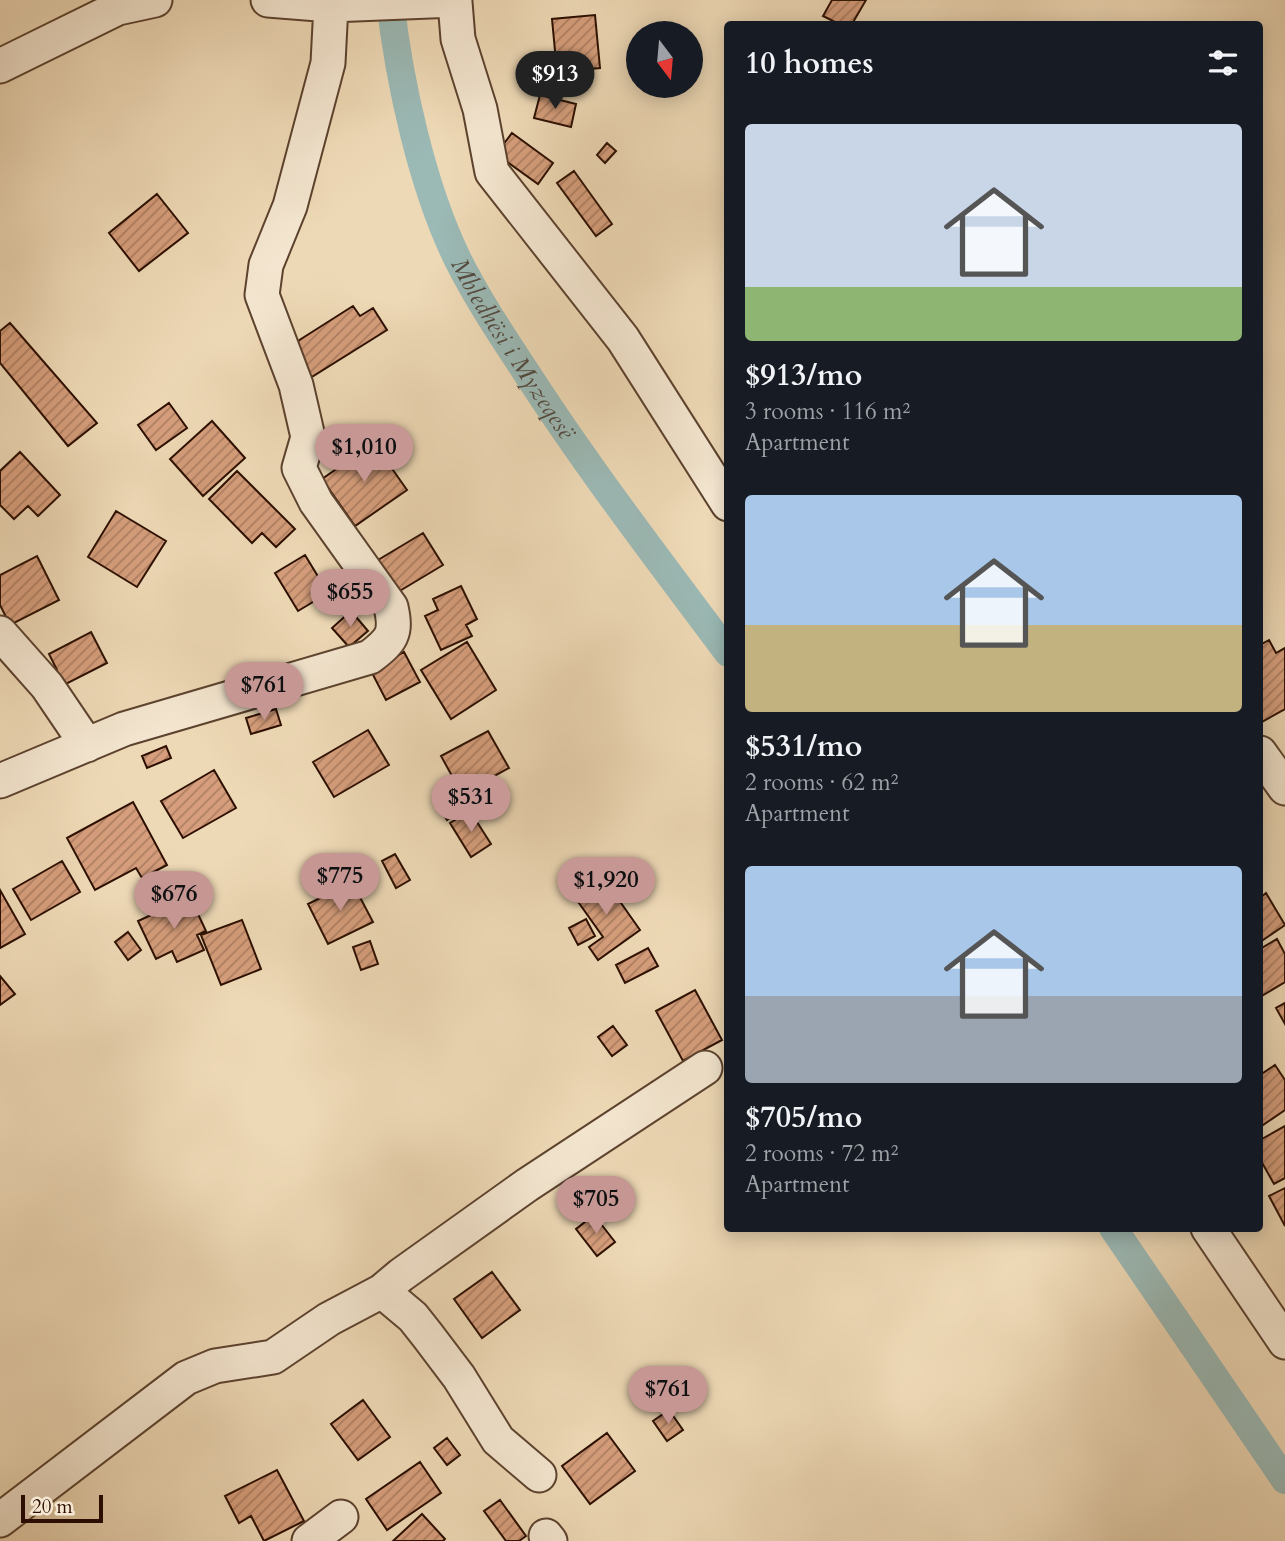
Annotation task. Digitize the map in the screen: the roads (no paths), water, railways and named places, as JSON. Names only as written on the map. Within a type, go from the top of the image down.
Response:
[{"type":"street","points":[[0,66],[118,8],[155,0]]},
{"type":"street","points":[[268,0],[340,4],[450,1],[458,39],[480,109],[492,172],[623,339],[724,498]]},
{"type":"street","points":[[0,782],[124,729],[370,657],[387,643],[395,626],[391,607],[316,502],[299,468],[308,437],[296,385],[262,295],[266,265],[290,206],[328,63],[340,4]]},
{"type":"street","points":[[0,633],[47,686],[87,745]]},
{"type":"street","points":[[1263,758],[1285,788]]},
{"type":"street","points":[[0,1520],[186,1378],[215,1366],[273,1357],[329,1319],[382,1291],[527,1185],[705,1069]]},
{"type":"street","points":[[1211,1232],[1285,1342]]},
{"type":"street","points":[[382,1291],[413,1317],[428,1336],[459,1377],[498,1440],[539,1475]]},
{"type":"street","points":[[309,1541],[341,1517]]},
{"type":"waterway","name":"Mbledhësi i Myzeqesë","points":[[390,0],[399,65],[414,133],[433,200],[458,260],[498,329],[573,442],[724,648]]},
{"type":"waterway","name":"Mbledhësi i Myzeqesë","points":[[1116,1232],[1285,1480]]}]
